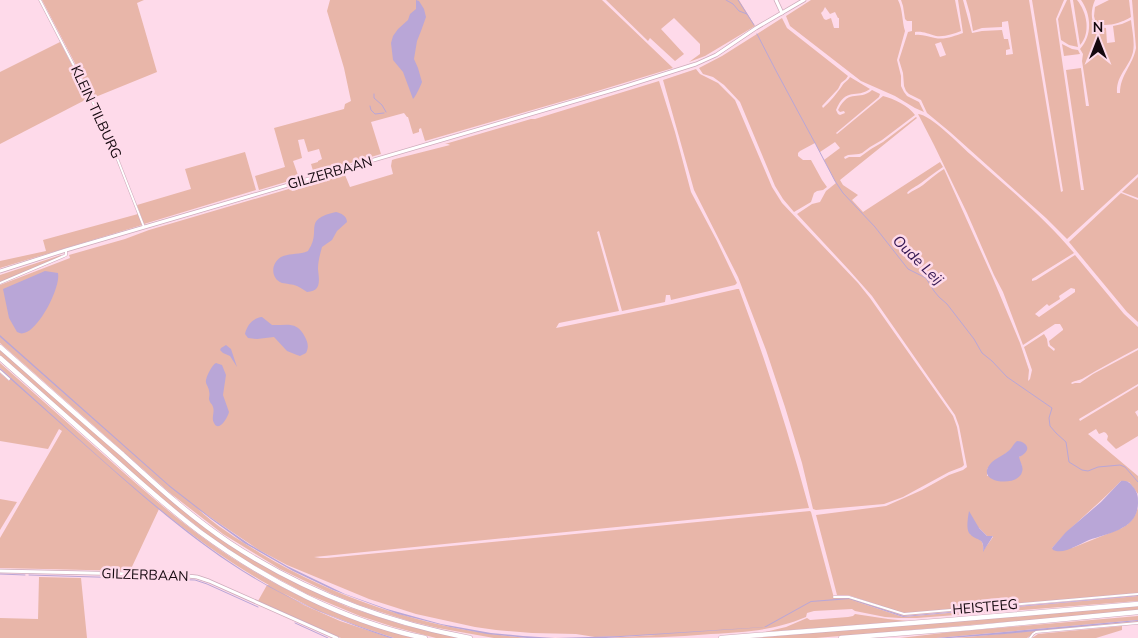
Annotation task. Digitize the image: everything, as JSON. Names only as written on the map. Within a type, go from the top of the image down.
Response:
[{"type":"highway","points":[[0,347],[164,492],[229,542],[295,581],[329,597],[369,612],[420,627],[470,638]]},
{"type":"highway","points":[[0,358],[159,498],[199,531],[250,566],[291,589],[326,605],[391,630],[424,638]]},
{"type":"highway","points":[[721,638],[1138,604]]},
{"type":"highway","points":[[841,638],[1138,612]]},
{"type":"street","name":"KLEIN TILBURG","points":[[40,0],[106,129],[144,227]]},
{"type":"street","points":[[776,0],[782,13]]},
{"type":"street","name":"GILZERBAAN","points":[[0,271],[697,65],[716,55],[758,26],[804,0]]},
{"type":"street","points":[[0,283],[66,255],[66,250]]},
{"type":"street","points":[[0,371],[9,379]]},
{"type":"street","name":"GILZERBAAN","points":[[0,571],[197,577],[337,638]]},
{"type":"street","name":"HEISTEEG","points":[[834,597],[849,597],[904,614],[1138,594]]},
{"type":"street","points":[[1030,638],[1036,632],[1138,624]]},
{"type":"shaded area","points":[[42,0],[144,0],[137,3],[157,72],[93,98]]},
{"type":"shaded area","points":[[330,0],[602,0],[673,68],[425,141],[421,128],[419,132],[413,134],[408,117],[404,113],[371,122],[381,154],[314,174],[311,164],[322,159],[319,149],[308,152],[304,139],[298,140],[302,158],[293,161],[299,178],[259,190],[255,176],[285,167],[274,128],[344,109],[345,104],[351,101],[344,68],[327,11]]},
{"type":"shaded area","points":[[416,0],[419,1],[424,9],[426,17],[417,41],[414,59],[422,82],[413,99],[403,72],[393,60],[391,43],[398,29],[416,9]]},
{"type":"shaded area","points":[[606,0],[739,0],[755,26],[705,56],[689,62],[700,54],[700,44],[674,18],[661,29],[684,54],[675,61],[650,38],[648,41]]},
{"type":"shaded area","points":[[811,0],[898,0],[905,31],[897,60],[901,76],[901,86],[907,96],[919,102],[924,112],[895,96],[861,81],[790,26],[786,16]],"holes":[[[825,7],[830,14],[835,12],[839,18],[839,28],[834,28],[831,18],[826,20],[821,13]]]},
{"type":"shaded area","points":[[901,0],[955,0],[961,31],[939,36],[915,32],[915,35],[942,38],[963,33],[958,0],[963,0],[972,33],[1002,30],[1004,39],[1008,39],[1010,49],[1006,50],[1006,55],[1013,54],[1008,21],[1002,22],[1002,27],[982,28],[973,31],[966,0],[1029,0],[1061,192],[1063,191],[1032,0],[1064,0],[1056,19],[1081,190],[1084,190],[1066,70],[1081,68],[1086,106],[1089,106],[1082,61],[1083,54],[1080,49],[1089,31],[1089,18],[1081,0],[1095,0],[1092,18],[1096,27],[1106,28],[1107,43],[1115,42],[1113,26],[1131,20],[1134,40],[1133,52],[1117,87],[1117,93],[1120,93],[1124,75],[1136,48],[1132,0],[1138,0],[1138,174],[1067,239],[1046,218],[927,113],[921,100],[906,91],[899,60],[908,32],[912,31],[912,21],[905,19]],"holes":[[[941,42],[946,55],[940,57],[935,44]]]},
{"type":"shaded area","points":[[1067,0],[1070,0],[1078,47],[1069,45],[1061,40],[1058,19]]},
{"type":"shaded area","points":[[1073,0],[1077,0],[1083,10],[1086,22],[1086,35],[1080,45]]},
{"type":"shaded area","points":[[1109,0],[1129,0],[1131,17],[1114,24],[1096,24],[1094,16],[1095,7]]},
{"type":"shaded area","points":[[782,18],[787,28],[848,76],[822,106],[823,108],[850,77],[870,89],[865,92],[848,95],[844,98],[836,110],[838,114],[845,113],[838,110],[842,103],[851,97],[863,95],[872,90],[880,94],[879,97],[837,134],[883,96],[901,103],[912,111],[915,115],[882,140],[862,153],[844,157],[845,159],[860,157],[917,118],[840,180],[843,185],[858,195],[852,200],[863,212],[940,162],[943,167],[907,193],[921,186],[944,169],[1020,343],[1029,370],[1028,381],[1032,370],[1024,347],[1044,334],[1048,346],[1054,351],[1055,349],[1050,345],[1049,341],[1063,329],[1060,324],[1055,324],[1023,345],[1003,292],[967,213],[918,114],[930,119],[945,131],[1037,214],[1074,253],[1032,279],[1032,281],[1075,255],[1124,314],[1138,327],[1138,348],[1082,379],[1071,383],[1080,383],[1138,350],[1138,384],[1079,419],[1080,421],[1138,386],[1138,410],[1135,412],[1138,417],[1138,436],[1116,449],[1107,440],[1108,436],[1106,433],[1099,434],[1096,429],[1088,434],[1138,476],[1138,494],[1129,482],[1121,481],[1052,548],[1072,548],[1122,528],[1132,520],[1138,508],[1138,593],[903,613],[848,595],[837,595],[816,515],[886,506],[963,470],[967,467],[959,426],[955,415],[872,296],[797,214],[812,204],[820,202],[826,191],[836,183],[824,160],[840,148],[835,142],[820,152],[815,143],[798,153],[798,156],[803,160],[811,160],[827,187],[814,193],[811,202],[794,212],[775,186],[740,102],[724,85],[713,77],[703,74],[699,68],[722,56]],"holes":[[[1071,288],[1075,289],[1075,292],[1039,317],[1035,314],[1047,304],[1049,306],[1060,299],[1059,296]],[[1010,450],[1023,454],[1019,457],[1022,466],[987,476],[987,469]],[[979,528],[987,536],[993,537],[983,551],[982,542],[970,534]]]},
{"type":"shaded area","points":[[60,42],[89,98],[0,144],[0,72]]},
{"type":"shaded area","points":[[1062,44],[1078,50],[1080,54],[1064,56]]},
{"type":"shaded area","points":[[696,69],[700,74],[718,83],[735,100],[772,187],[782,203],[858,283],[953,416],[964,465],[962,467],[903,497],[884,504],[813,509],[802,463],[766,350],[738,277],[694,190],[663,80]]},
{"type":"shaded area","points":[[659,81],[691,192],[737,283],[671,300],[670,295],[666,295],[665,302],[622,311],[599,231],[597,232],[619,311],[559,323],[556,328],[739,289],[777,398],[809,508],[314,557],[327,558],[810,511],[834,598],[850,597],[904,615],[1138,594],[904,616],[849,599],[903,617],[1138,596],[1138,601],[917,618],[885,617],[852,609],[814,611],[807,613],[806,617],[794,622],[770,628],[672,637],[606,638],[656,635],[595,637],[576,634],[496,630],[416,614],[369,599],[287,565],[259,550],[198,509],[220,527],[260,553],[323,586],[356,599],[423,621],[492,634],[527,638],[494,638],[438,628],[359,605],[332,594],[280,569],[223,534],[170,493],[0,343],[0,285],[70,258],[69,255],[292,188],[292,191],[345,175],[350,187],[393,174],[392,160],[450,145],[445,144]]},
{"type":"shaded area","points":[[245,152],[256,190],[144,224],[137,205],[191,189],[185,169]]},
{"type":"shaded area","points":[[1138,177],[1138,198],[1122,192]]},
{"type":"shaded area","points":[[1121,193],[1138,200],[1138,322],[1127,312],[1069,242]]},
{"type":"shaded area","points":[[336,212],[343,215],[347,222],[337,231],[332,240],[322,247],[318,264],[319,281],[315,290],[307,292],[297,286],[278,281],[273,270],[275,263],[281,257],[308,251],[314,237],[316,222],[325,215]]},
{"type":"shaded area","points":[[138,214],[142,225],[0,268],[0,261],[46,251],[43,240]]},
{"type":"shaded area","points":[[61,255],[61,257],[0,282],[0,275]]},
{"type":"shaded area","points":[[45,271],[58,273],[53,297],[42,316],[30,330],[24,333],[17,332],[9,318],[3,289]]},
{"type":"shaded area","points":[[262,317],[272,325],[290,325],[298,328],[307,341],[306,353],[300,356],[287,351],[274,337],[248,338],[245,334],[249,325],[253,320]]},
{"type":"shaded area","points":[[0,335],[169,485],[249,544],[287,566],[345,594],[387,609],[441,624],[491,633],[555,638],[527,638],[487,634],[450,627],[398,614],[333,590],[293,571],[244,543],[171,488]]},
{"type":"shaded area","points":[[226,345],[231,349],[237,367],[230,356],[220,350]]},
{"type":"shaded area","points":[[0,349],[167,497],[253,559],[304,587],[348,607],[403,625],[459,638],[436,638],[360,616],[307,594],[248,562],[212,538],[162,499],[0,356]]},
{"type":"shaded area","points":[[0,363],[159,503],[235,560],[274,583],[312,602],[372,626],[413,638],[394,638],[358,626],[316,610],[283,593],[304,605],[340,621],[391,638],[341,638],[258,601],[267,585],[269,585],[212,549],[159,509],[130,571],[0,568],[0,538],[62,431],[59,429],[48,449],[0,441],[0,373],[9,381],[11,378],[0,368]]},
{"type":"shaded area","points":[[216,363],[222,365],[226,375],[223,395],[229,412],[225,420],[218,426],[213,421],[213,406],[209,401],[209,390],[206,381],[210,370]]},
{"type":"shaded area","points":[[0,368],[141,494],[230,562],[278,591],[306,605],[349,623],[394,638],[351,624],[314,609],[259,582],[224,559],[172,520],[138,492],[0,370]]},
{"type":"shaded area","points":[[1017,441],[1024,443],[1027,447],[1027,451],[1019,457],[1023,468],[1019,477],[1006,481],[992,479],[988,475],[987,470],[991,463],[1009,451]]},
{"type":"shaded area","points":[[1121,481],[1130,483],[1138,497],[1137,512],[1133,519],[1121,529],[1067,550],[1053,550],[1052,548],[1066,532],[1101,502]]},
{"type":"shaded area","points":[[0,499],[17,502],[0,530]]},
{"type":"shaded area","points":[[969,511],[979,528],[987,536],[993,536],[983,552],[981,541],[972,536],[968,531]]},
{"type":"shaded area","points":[[39,577],[81,578],[87,638],[0,638],[0,618],[38,619]]},
{"type":"shaded area","points":[[1138,595],[903,617],[849,599],[811,602],[766,627],[606,638],[555,638],[764,627],[811,601],[849,598],[904,616]]},
{"type":"shaded area","points":[[1138,606],[1138,611],[816,638],[752,638]]},
{"type":"shaded area","points":[[855,614],[908,621],[765,632],[786,627],[807,618],[810,620],[848,617]]},
{"type":"shaded area","points":[[1138,616],[1138,620],[936,638],[900,638],[951,632]]},
{"type":"shaded area","points":[[1138,620],[1005,634],[936,638]]},
{"type":"shaded area","points":[[1138,621],[1138,623],[1035,632],[1027,638],[956,638]]},
{"type":"shaded area","points":[[1122,626],[1122,630],[1096,638],[1032,638],[1038,634]]},
{"type":"waterway","name":"Oude Leij","points":[[726,0],[739,11],[747,14],[754,25]]},
{"type":"waterway","name":"Oude Leij","points":[[738,0],[747,14]]},
{"type":"waterway","name":"Oude Leij","points":[[757,34],[843,193],[875,227],[908,269],[926,278],[934,291],[947,304],[974,339],[982,353],[1007,377],[1052,408],[1049,418],[1050,426],[1066,442],[1069,462],[1082,470],[1088,471],[1098,467],[1120,465],[1125,467],[1138,482]]},
{"type":"waterway","points":[[374,94],[374,98],[382,105],[386,112]]},
{"type":"waterway","points":[[370,106],[375,114],[384,113]]},
{"type":"waterway","points":[[0,574],[25,575]]},
{"type":"waterway","points":[[29,575],[195,580],[258,607]]},
{"type":"waterway","points":[[295,623],[328,638]]}]
